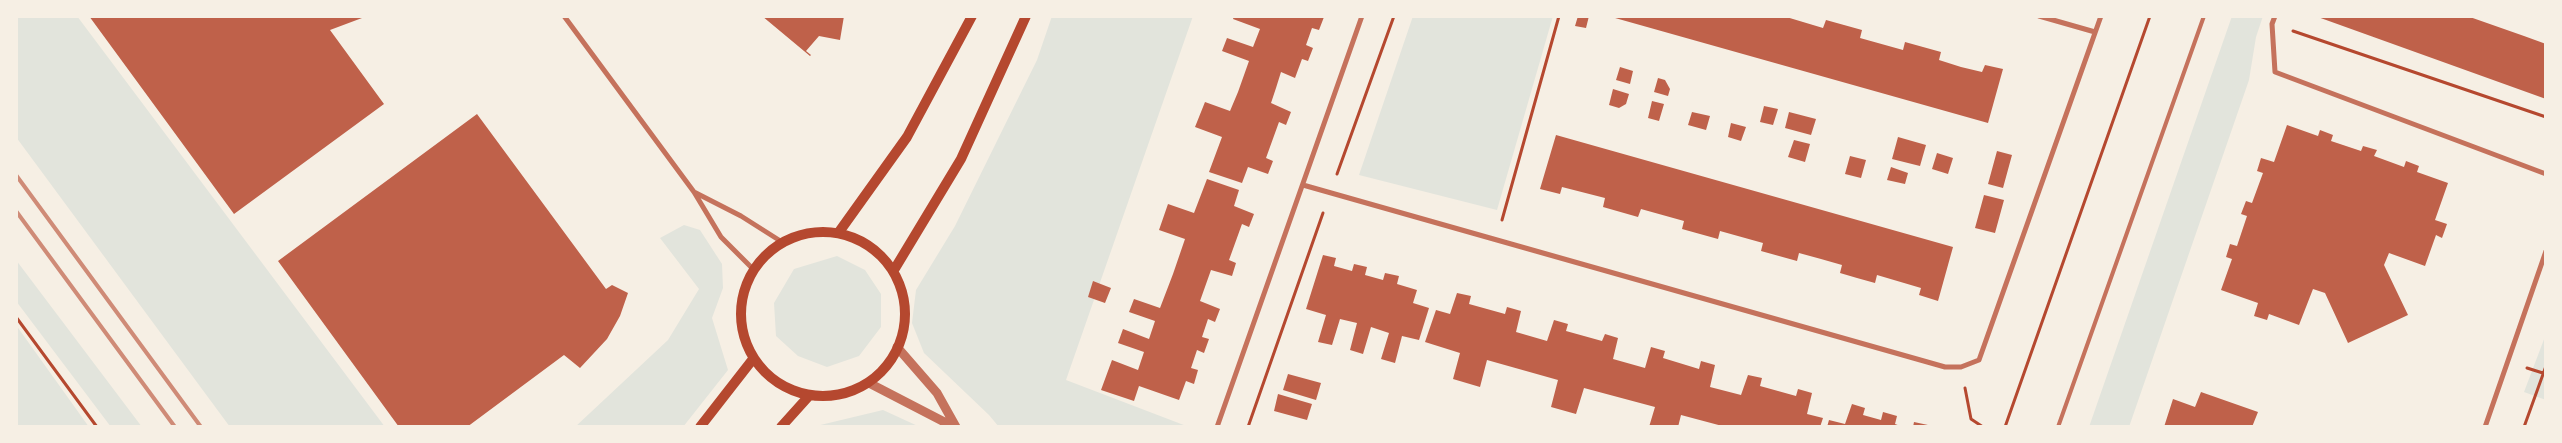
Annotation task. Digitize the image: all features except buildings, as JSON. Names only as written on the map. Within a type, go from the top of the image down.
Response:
[{"type":"main road","points":[[839,232],[907,137],[972,16]]},
{"type":"main road","points":[[894,270],[961,159],[1026,16]]},
{"type":"main road","points":[[810,231],[839,232],[870,244],[894,270],[906,301],[904,334],[886,368],[869,383],[839,395],[808,397],[779,384],[754,358],[742,332],[740,308],[746,281],[761,258],[782,242],[810,231]]},
{"type":"main road","points":[[700,427],[754,358]]},
{"type":"main road","points":[[781,427],[808,397]]},
{"type":"street","points":[[564,16],[694,192],[721,236],[754,270]]},
{"type":"street","points":[[1217,427],[1362,16]]},
{"type":"street","points":[[2039,16],[2095,32]]},
{"type":"street","points":[[1303,185],[1945,367],[1961,367],[1979,360],[2100,16]]},
{"type":"street","points":[[2275,16],[2272,24],[2275,72],[2546,174]]},
{"type":"street","points":[[694,192],[741,216],[782,242]]},
{"type":"street","points":[[2485,427],[2546,251]]},
{"type":"street","points":[[897,347],[937,393],[955,427]]},
{"type":"street","points":[[869,383],[955,427]]},
{"type":"lane","points":[[2058,427],[2204,16]]},
{"type":"path","points":[[1248,427],[1394,16]]},
{"type":"path","points":[[1496,240],[1558,16]]},
{"type":"path","points":[[2005,427],[2150,16]]},
{"type":"path","points":[[2272,24],[2546,117]]},
{"type":"path","points":[[16,317],[97,427]]},
{"type":"path","points":[[2524,427],[2546,366]]},
{"type":"path","points":[[1961,367],[1971,419],[1983,427]]},
{"type":"shaded area","points":[[16,16],[77,16],[385,427],[230,427],[16,137]]},
{"type":"shaded area","points":[[1052,16],[1193,16],[1066,380],[1189,427],[999,427],[989,415],[924,353],[912,323],[916,290],[955,226],[1037,60]]},
{"type":"shaded area","points":[[1413,16],[1553,16],[1497,210],[1359,175]]},
{"type":"shaded area","points":[[2232,16],[2263,16],[2256,37],[2249,80],[2129,427],[2089,427]]},
{"type":"shaded area","points":[[684,225],[700,230],[722,264],[723,288],[712,318],[728,370],[683,427],[575,427],[668,340],[699,289],[660,238]]},
{"type":"shaded area","points":[[837,256],[865,270],[881,294],[881,327],[859,356],[827,367],[798,356],[776,336],[774,303],[794,269]]},
{"type":"shaded area","points":[[16,260],[142,427],[111,427],[16,301]]},
{"type":"shaded area","points":[[16,325],[89,427],[16,427]]},
{"type":"shaded area","points":[[2546,334],[2546,400],[2524,392]]},
{"type":"shaded area","points":[[883,410],[920,427],[812,427]]},
{"type":"railway","points":[[16,175],[201,427]]},
{"type":"railway","points":[[16,211],[175,427]]}]
